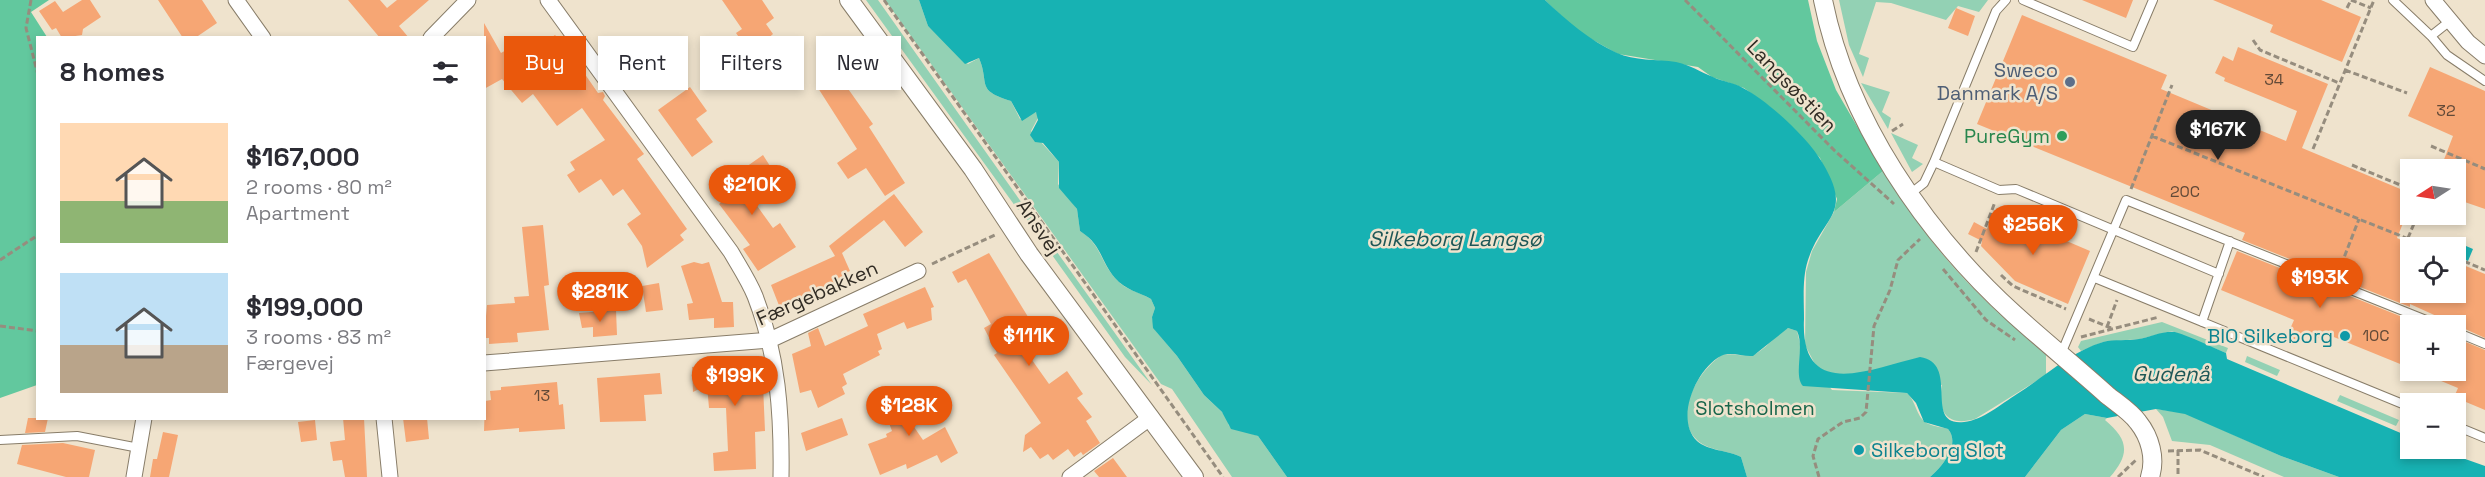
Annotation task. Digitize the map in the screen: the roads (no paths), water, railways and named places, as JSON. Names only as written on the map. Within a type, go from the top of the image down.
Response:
[{"type":"street","points":[[236,0],[262,36]]},
{"type":"street","points":[[433,36],[468,0]]},
{"type":"street","points":[[548,0],[730,252],[754,294],[770,340],[779,387],[781,477]]},
{"type":"street","name":"Ansvej","points":[[849,0],[1194,477]]},
{"type":"street","points":[[1823,0],[1835,52],[1845,77],[1877,139],[1910,194],[1976,259],[2013,313],[2064,347],[2138,422],[2153,452],[2150,477]]},
{"type":"street","points":[[2433,0],[2450,21],[2485,56]]},
{"type":"street","name":"Færgebakken","points":[[486,363],[770,340],[918,271]]},
{"type":"street","points":[[1070,477],[1151,417]]},
{"type":"street","points":[[134,477],[144,420]]},
{"type":"street","points":[[384,420],[390,477]]},
{"type":"lane","points":[[1910,194],[1924,183],[1996,11],[2006,0]]},
{"type":"lane","points":[[2023,0],[2133,47],[2153,0]]},
{"type":"lane","points":[[2393,0],[2431,36],[2447,55],[2485,81]]},
{"type":"lane","points":[[2431,36],[2450,21]]},
{"type":"lane","points":[[1934,162],[1999,190],[2016,189],[2219,274]]},
{"type":"lane","points":[[2064,347],[2126,200],[2414,315]]},
{"type":"lane","points":[[2202,322],[2230,241]]},
{"type":"lane","points":[[2095,278],[2400,403]]},
{"type":"lane","points":[[2466,336],[2485,344]]},
{"type":"lane","points":[[2466,430],[2485,438]]},
{"type":"lane","points":[[0,440],[77,436],[139,448]]},
{"type":"water","name":"Silkeborg Langsø","points":[[919,0],[1545,0],[1579,30],[1617,53],[1638,59],[1682,64],[1717,79],[1736,84],[1775,110],[1816,152],[1831,180],[1836,204],[1833,214],[1814,245],[1806,267],[1804,319],[1806,345],[1813,362],[1826,371],[1842,374],[1860,372],[1920,357],[1932,362],[1938,370],[1945,415],[1952,421],[1964,422],[1992,411],[2069,358],[2092,346],[2108,341],[2139,339],[2175,332],[2226,353],[2227,359],[2400,433],[2400,459],[2465,459],[2485,466],[2485,477],[2339,477],[2281,456],[2185,414],[2156,409],[2107,418],[2085,414],[2061,430],[2025,477],[1930,477],[1940,467],[1951,448],[1952,441],[1948,429],[1924,422],[1916,403],[1907,393],[1803,386],[1799,375],[1799,338],[1797,331],[1788,328],[1753,356],[1728,354],[1712,362],[1697,382],[1691,395],[1688,408],[1690,432],[1697,441],[1712,449],[1741,457],[1747,477],[1287,477],[1258,436],[1231,429],[1222,412],[1204,395],[1177,356],[1153,328],[1152,317],[1155,308],[1151,299],[1119,282],[1097,247],[1080,231],[1077,209],[1059,188],[1059,162],[1043,143],[1035,142],[1030,135],[1038,120],[1036,112],[1022,121],[1011,101],[988,89],[979,58],[965,64],[928,26]]},
{"type":"water","points":[[2466,246],[2473,249],[2468,261],[2466,260]]},
{"type":"place","name":"Sweco Danmark A/S","points":[[2070,82]]},
{"type":"place","name":"PureGym","points":[[2062,136]]},
{"type":"place","name":"BIO Silkeborg","points":[[2345,336]]},
{"type":"place","name":"Silkeborg Slot","points":[[1859,450]]},
{"type":"water label","name":"Gudenå","points":[[2171,373]]},
{"type":"park label","name":"Slotsholmen","points":[[1755,408]]}]
